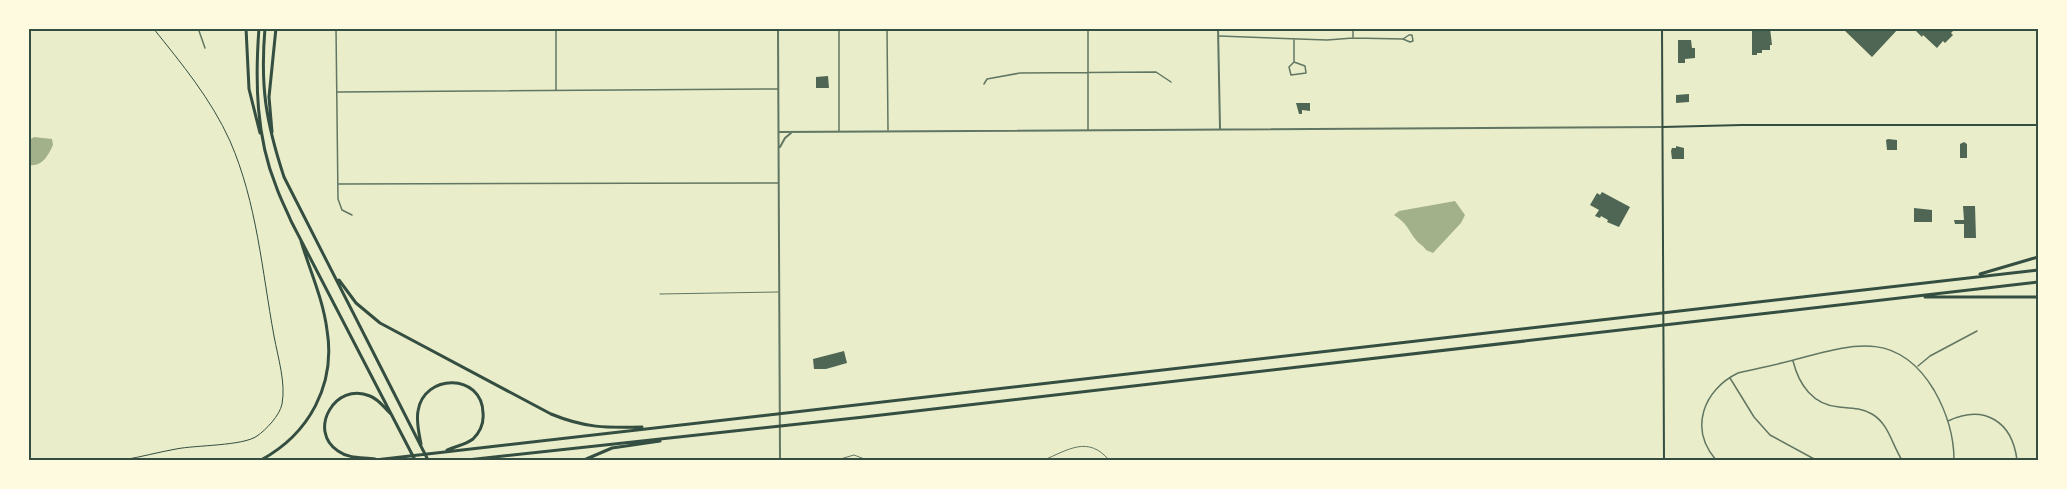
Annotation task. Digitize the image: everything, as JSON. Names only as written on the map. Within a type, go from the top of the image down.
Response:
[{"type":"highway","points":[[246,28],[249,89],[275,186],[416,460]]},
{"type":"highway","points":[[259,28],[257,97],[265,152]]},
{"type":"highway","points":[[265,28],[263,80],[266,110],[273,143],[284,177],[428,460]]},
{"type":"highway","points":[[273,143],[268,97],[276,28]]},
{"type":"highway","points":[[261,460],[284,446],[307,422],[320,398],[327,374],[327,328],[298,234]]},
{"type":"highway","points":[[1975,276],[2038,257]]},
{"type":"highway","points":[[331,269],[349,295],[380,323],[550,414],[594,427],[662,427]]},
{"type":"highway","points":[[375,460],[2038,270]]},
{"type":"highway","points":[[467,460],[2038,282]]},
{"type":"highway","points":[[1912,297],[2038,297]]},
{"type":"highway","points":[[423,448],[417,423],[421,400],[438,384],[457,382],[469,387],[477,395],[482,406],[483,419],[473,438],[444,453]]},
{"type":"highway","points":[[380,460],[346,455],[335,449],[325,430],[327,414],[331,406],[342,396],[363,393],[380,401],[393,415]]},
{"type":"highway","points":[[584,460],[612,448],[673,438]]},
{"type":"main road","points":[[1662,28],[1664,460]]},
{"type":"main road","points":[[1662,127],[2038,125]]},
{"type":"street","points":[[198,28],[205,48]]},
{"type":"street","points":[[336,28],[339,203],[342,210],[352,215]]},
{"type":"street","points":[[556,28],[556,90]]},
{"type":"street","points":[[778,28],[780,460]]},
{"type":"street","points":[[839,28],[839,131]]},
{"type":"street","points":[[887,28],[888,131]]},
{"type":"street","points":[[1088,28],[1088,130]]},
{"type":"street","points":[[1218,28],[1220,129]]},
{"type":"street","points":[[1353,28],[1353,38]]},
{"type":"street","points":[[1218,36],[1327,40],[1403,39]]},
{"type":"street","points":[[1294,39],[1294,62]]},
{"type":"street","points":[[1294,62],[1305,66],[1306,74],[1290,73],[1289,66],[1294,62]]},
{"type":"street","points":[[984,84],[987,79],[1020,74],[1156,72],[1171,82]]},
{"type":"street","points":[[338,92],[778,89]]},
{"type":"street","points":[[779,132],[1662,127]]},
{"type":"street","points":[[779,149],[785,138],[793,132]]},
{"type":"street","points":[[339,184],[779,183]]},
{"type":"street","points":[[1917,366],[1930,356],[1977,331]]},
{"type":"street","points":[[1716,460],[1704,440],[1703,416],[1708,398],[1729,377],[1845,347],[1864,345],[1888,349],[1917,366],[1924,374],[1938,398],[1947,422],[1954,460]]},
{"type":"street","points":[[1793,360],[1800,383],[1814,398],[1826,405],[1863,410],[1878,419],[1889,432],[1902,460]]},
{"type":"street","points":[[1729,377],[1754,417],[1770,435],[1816,460]]},
{"type":"street","points":[[1947,422],[1971,414],[1982,414],[1996,420],[2003,426],[2012,442],[2017,460]]},
{"type":"lane","points":[[660,294],[780,292]]},
{"type":"lane","points":[[1044,460],[1071,448],[1083,446],[1096,450],[1109,460]]},
{"type":"lane","points":[[837,460],[854,455],[867,460]]},
{"type":"path","points":[[123,460],[176,449],[244,441],[256,437],[282,406],[280,371],[256,229],[241,169],[230,141],[202,91],[153,28]]},
{"type":"shaded area","points":[[34,137],[52,139],[53,145],[47,157],[41,162],[29,165],[29,140]]},
{"type":"shaded area","points":[[1455,201],[1465,215],[1461,223],[1433,253],[1426,250],[1405,224],[1394,215],[1399,211]]},
{"type":"building","points":[[1752,28],[1770,28],[1772,45],[1770,45],[1770,50],[1762,50],[1762,53],[1752,55]]},
{"type":"building","points":[[1842,28],[1899,28],[1872,57]]},
{"type":"building","points":[[1917,28],[1956,28],[1951,33],[1953,35],[1937,48],[1915,30]]},
{"type":"building","points":[[1678,40],[1691,40],[1692,48],[1695,48],[1695,58],[1685,59],[1685,63],[1678,63]]},
{"type":"building","points":[[828,76],[829,88],[816,88],[816,77]]},
{"type":"building","points":[[1689,94],[1689,102],[1676,103],[1676,95]]},
{"type":"building","points":[[1296,103],[1310,103],[1310,111],[1302,110],[1302,114],[1299,114]]},
{"type":"building","points":[[1886,140],[1897,140],[1897,150],[1887,150]]},
{"type":"building","points":[[1964,142],[1967,144],[1967,158],[1960,158],[1960,144]]},
{"type":"building","points":[[1676,146],[1684,148],[1684,159],[1672,159],[1671,151]]},
{"type":"building","points":[[1602,192],[1630,207],[1619,227],[1607,222],[1608,220],[1601,216],[1600,218],[1595,216],[1599,210],[1590,205],[1597,193],[1600,195]]},
{"type":"building","points":[[1963,206],[1975,206],[1976,238],[1964,238],[1964,224],[1955,224],[1954,220],[1964,220]]},
{"type":"building","points":[[1914,208],[1932,210],[1932,222],[1914,222]]},
{"type":"building","points":[[844,351],[847,363],[826,369],[814,369],[813,359]]}]
